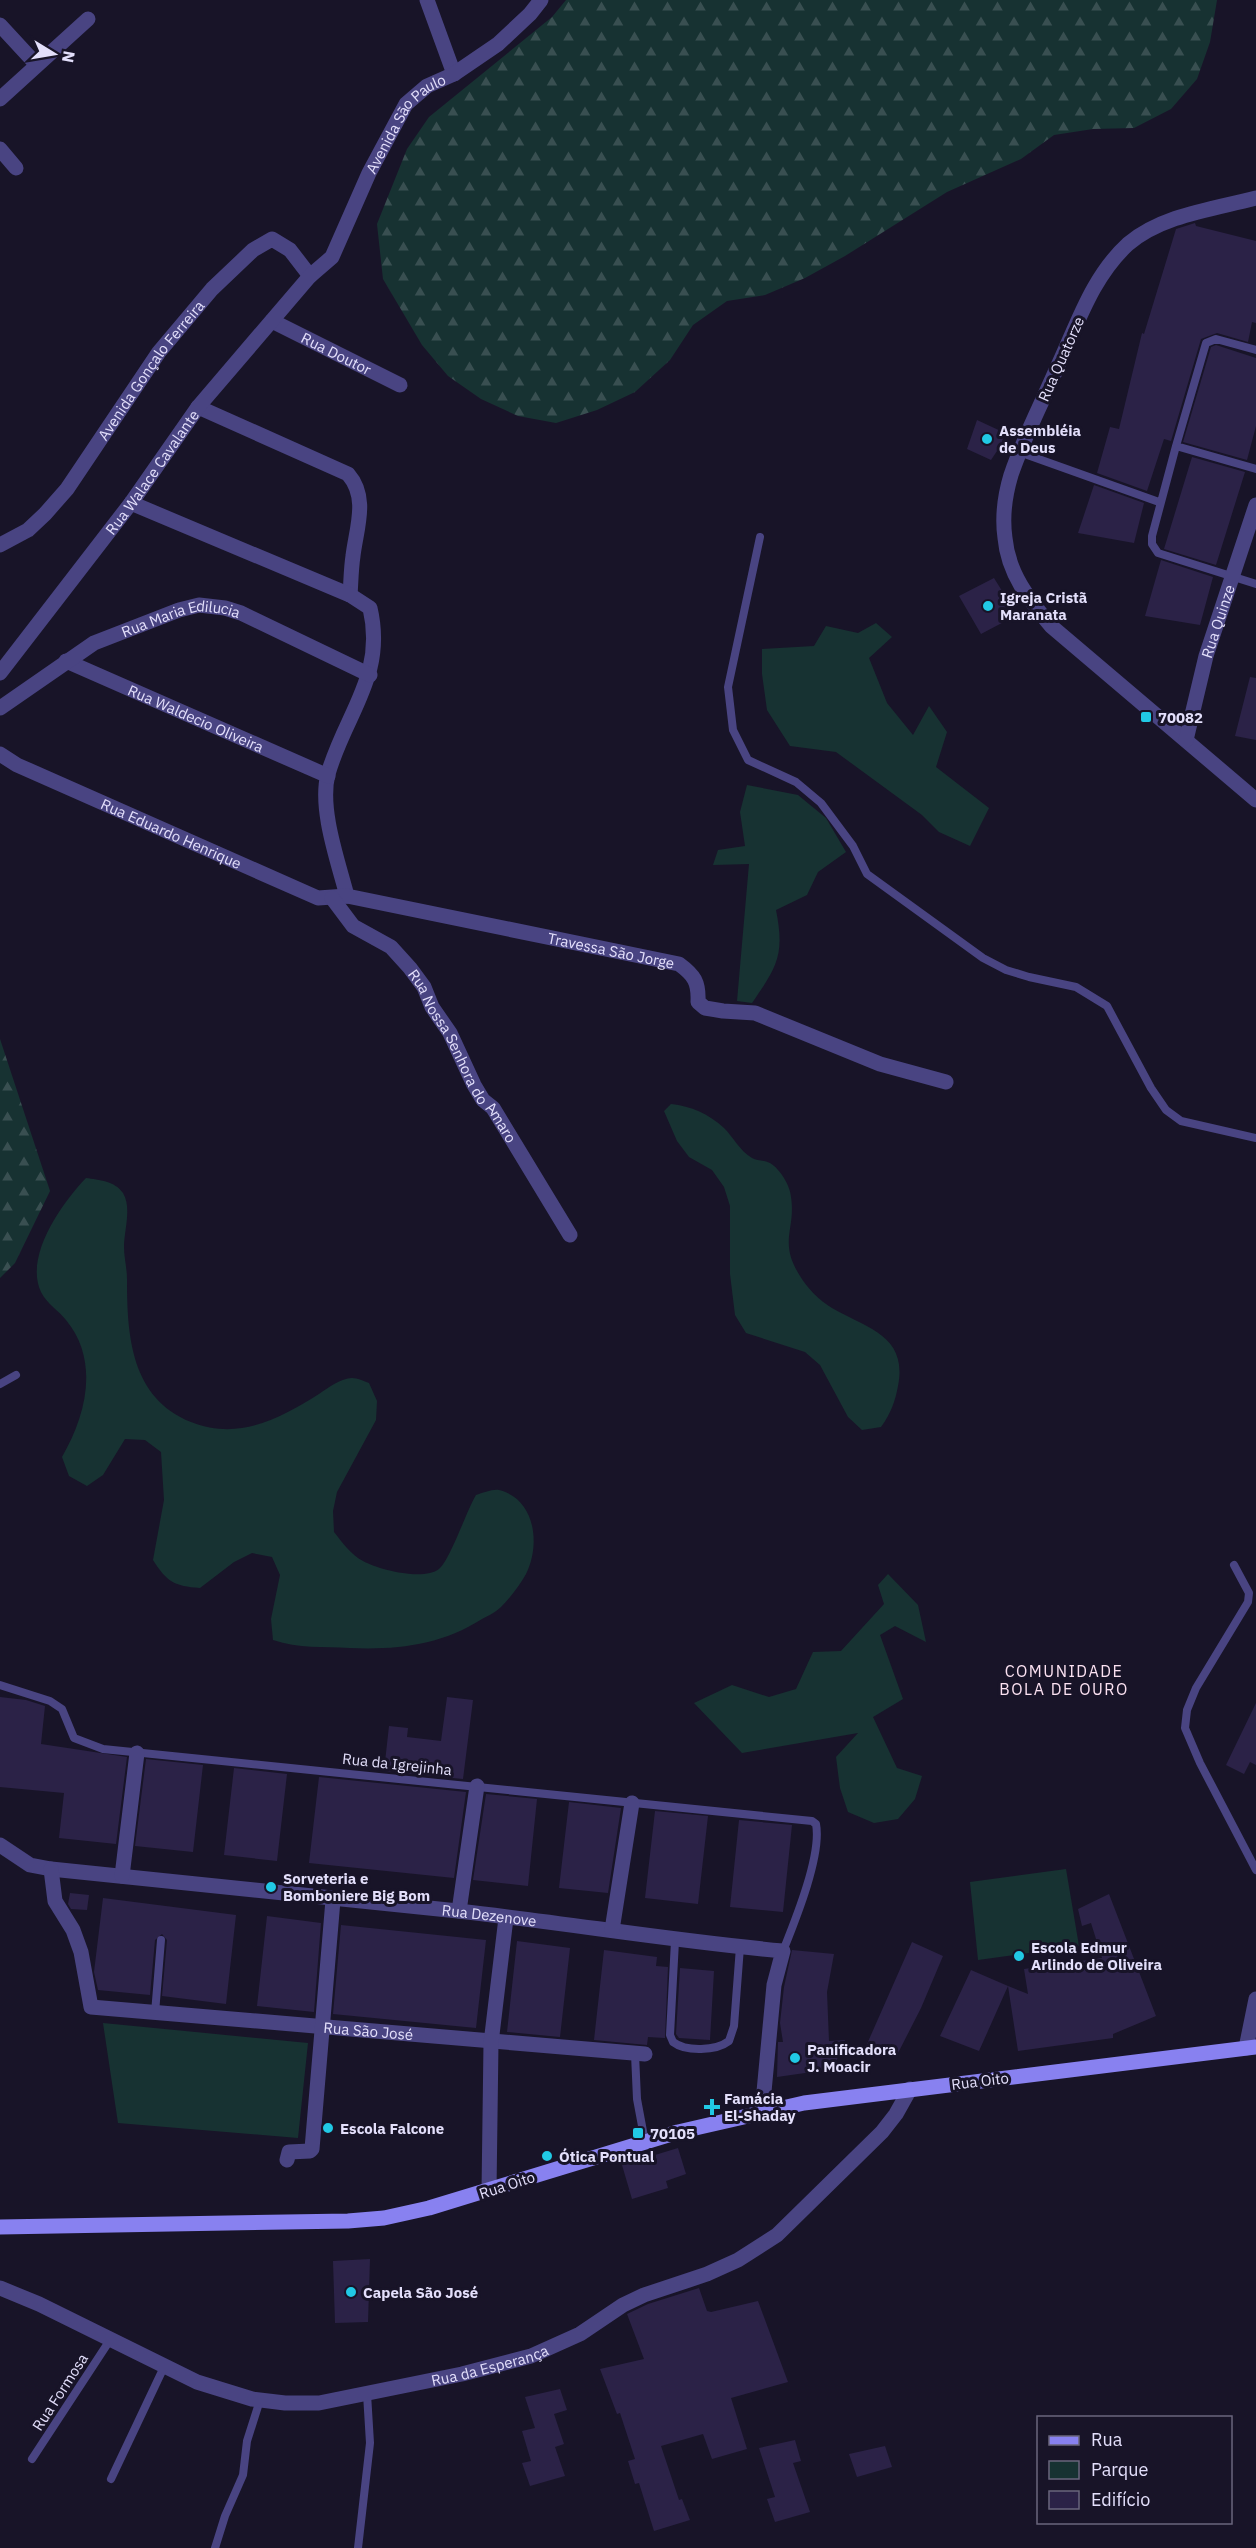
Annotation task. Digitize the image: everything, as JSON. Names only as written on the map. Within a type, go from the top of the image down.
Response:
[{"type":"street","name":"Avenida São Paulo","points":[[310,276],[338,249],[369,173],[406,104],[427,86],[454,74],[498,44],[530,14],[541,0]]},
{"type":"street","points":[[430,1],[454,74]]},
{"type":"street","points":[[0,99],[88,18]]},
{"type":"street","points":[[0,25],[36,64]]},
{"type":"street","points":[[0,149],[16,168]]},
{"type":"street","name":"Rua Quatorze","points":[[1256,198],[1162,223],[1129,244],[1106,270],[1086,300],[1019,452],[1003,512],[1005,540],[1014,573],[1030,602],[1051,626],[1256,800]]},
{"type":"street","name":"Avenida Gonçalo Ferreira","points":[[0,545],[28,530],[60,497],[159,352],[212,289],[253,250],[272,239],[282,243],[310,276]]},
{"type":"street","name":"Rua Walace Cavalante","points":[[0,673],[131,503],[198,407],[310,276]]},
{"type":"street","name":"Rua Doutor","points":[[272,321],[400,385]]},
{"type":"street","points":[[198,407],[348,474],[357,484],[359,530],[353,555],[350,595]]},
{"type":"street","points":[[131,503],[350,595],[370,608],[374,645],[370,675],[328,776],[327,825],[339,897]]},
{"type":"street","name":"Rua Quinze","points":[[1186,740],[1206,656],[1256,505]]},
{"type":"street","name":"Rua Maria Edilucia","points":[[0,708],[94,643],[179,610],[212,605],[241,614],[370,675]]},
{"type":"street","name":"Rua Waldecio Oliveira","points":[[66,661],[328,776]]},
{"type":"street","name":"Rua Eduardo Henrique","points":[[0,754],[38,775],[318,898],[339,897]]},
{"type":"street","name":"Travessa São Jorge","points":[[339,897],[679,964],[694,975],[698,989],[698,1002],[705,1008],[756,1013],[880,1064],[946,1082]]},
{"type":"street","name":"Rua Nossa Senhora do Amaro","points":[[339,897],[353,926],[391,947],[424,987],[432,1007],[450,1032],[474,1085],[483,1100],[493,1108],[570,1235]]},
{"type":"street","points":[[122,1876],[137,1753]]},
{"type":"street","points":[[459,1911],[477,1786]]},
{"type":"street","points":[[612,1930],[632,1803]]},
{"type":"street","name":"Rua Dezenove","points":[[0,1845],[24,1862],[51,1869],[243,1887],[333,1900],[459,1911],[612,1930],[675,1941],[783,1951]]},
{"type":"street","name":"Rua São José","points":[[51,1869],[55,1900],[81,1952],[91,2007],[640,2054]]},
{"type":"street","points":[[287,2160],[289,2152],[310,2151],[312,2148],[333,1900]]},
{"type":"street","points":[[489,2191],[491,2043],[506,1918]]},
{"type":"street","points":[[762,2113],[774,1985],[783,1951]]},
{"type":"street","points":[[1251,2047],[1256,1999]]},
{"type":"street","name":"Rua Oito","points":[[0,2227],[348,2221],[395,2216],[489,2191],[678,2132],[833,2098],[1251,2047]]},
{"type":"street","name":"Rua da Esperança","points":[[0,2288],[39,2304],[197,2382],[260,2400],[320,2403],[496,2366],[531,2356],[580,2334],[623,2305],[738,2260],[777,2235],[868,2147],[896,2114],[910,2089]]},
{"type":"lane","points":[[1256,350],[1216,339],[1206,343],[1159,502],[1152,536],[1152,544],[1158,553],[1232,579],[1256,584]]},
{"type":"lane","points":[[1176,446],[1256,469]]},
{"type":"lane","points":[[1019,452],[1159,502]]},
{"type":"lane","points":[[760,537],[728,687],[733,730],[748,760],[796,782],[821,804],[854,846],[867,874],[983,958],[1006,970],[1076,987],[1107,1006],[1151,1088],[1166,1110],[1181,1121],[1256,1138]]},
{"type":"lane","points":[[0,1384],[16,1375]]},
{"type":"lane","points":[[1234,1565],[1249,1593],[1248,1602],[1196,1688],[1187,1710],[1185,1728],[1196,1755],[1256,1870]]},
{"type":"lane","name":"Rua da Igrejinha","points":[[0,1685],[50,1701],[62,1709],[74,1738],[84,1744],[137,1753],[806,1820],[816,1824],[816,1840],[800,1910],[783,1951]]},
{"type":"lane","points":[[154,2014],[161,1940]]},
{"type":"lane","points":[[675,1941],[670,2035],[673,2042],[683,2048],[716,2048],[729,2041],[734,2026],[740,1947]]},
{"type":"lane","points":[[640,2054],[637,2099],[645,2142]]},
{"type":"lane","name":"Rua Formosa","points":[[32,2459],[110,2340]]},
{"type":"lane","points":[[111,2479],[164,2367]]},
{"type":"lane","points":[[358,2548],[370,2443],[367,2394]]},
{"type":"lane","points":[[215,2548],[225,2516],[243,2475],[247,2440],[260,2400]]},
{"type":"green space","points":[[566,0],[1217,0],[1210,42],[1197,79],[1171,109],[1134,128],[1093,129],[1054,135],[1021,159],[947,192],[845,256],[805,278],[765,295],[727,301],[693,325],[670,360],[635,392],[597,410],[556,423],[518,416],[481,399],[448,376],[422,345],[383,279],[377,224],[407,149],[429,117],[552,17]]},
{"type":"green space","points":[[876,623],[892,637],[869,658],[887,703],[913,735],[929,706],[947,732],[936,767],[989,808],[970,846],[939,832],[922,815],[836,752],[790,746],[767,710],[762,674],[762,649],[814,646],[826,626],[858,633]]},
{"type":"green space","points":[[747,785],[798,795],[826,818],[846,852],[818,872],[807,895],[776,910],[780,938],[777,960],[768,980],[752,1003],[737,1001],[749,864],[713,865],[718,850],[745,846],[740,812]]},
{"type":"green space","points":[[0,1039],[50,1191],[15,1263],[0,1278]]},
{"type":"green space","points":[[671,1104],[693,1109],[706,1115],[724,1128],[748,1155],[770,1163],[784,1178],[789,1187],[792,1208],[790,1254],[800,1276],[810,1290],[827,1305],[882,1335],[897,1355],[899,1369],[897,1392],[890,1412],[881,1427],[862,1430],[848,1417],[820,1365],[805,1352],[746,1333],[735,1315],[730,1274],[730,1206],[724,1187],[712,1170],[689,1157],[677,1141],[664,1111]]},
{"type":"green space","points":[[86,1178],[111,1184],[120,1189],[126,1199],[124,1251],[131,1343],[144,1381],[156,1398],[171,1411],[191,1422],[226,1429],[242,1428],[289,1412],[348,1378],[369,1383],[377,1401],[376,1420],[337,1492],[333,1511],[334,1532],[347,1548],[363,1561],[390,1571],[423,1574],[439,1569],[443,1564],[476,1495],[499,1490],[511,1495],[521,1503],[532,1524],[533,1549],[526,1574],[501,1607],[467,1628],[419,1644],[385,1648],[302,1646],[273,1640],[271,1619],[280,1575],[272,1557],[252,1553],[234,1562],[200,1588],[177,1584],[167,1578],[153,1560],[164,1500],[161,1452],[145,1440],[125,1439],[103,1475],[87,1486],[69,1476],[62,1457],[78,1424],[86,1388],[86,1371],[77,1336],[41,1292],[37,1278],[37,1263],[48,1231],[66,1201]]},
{"type":"green space","points":[[888,1574],[918,1605],[926,1642],[895,1626],[880,1635],[903,1699],[873,1717],[897,1768],[922,1776],[915,1799],[898,1819],[874,1823],[848,1812],[840,1788],[836,1757],[858,1733],[742,1753],[694,1703],[732,1685],[769,1697],[796,1689],[813,1652],[841,1651],[884,1604],[878,1585]]},
{"type":"green space","points":[[1066,1869],[1079,1946],[978,1960],[970,1882]]},
{"type":"green space","points":[[103,2023],[308,2043],[298,2138],[118,2123]]},
{"type":"building","points":[[1195,223],[1196,226],[1256,241],[1256,323],[1252,322],[1248,342],[1217,333],[1201,339],[1171,441],[1164,439],[1147,491],[1097,473],[1110,427],[1119,429],[1142,333],[1144,334],[1176,229]]},
{"type":"building","points":[[1216,345],[1256,358],[1256,426],[1247,460],[1183,442],[1211,347]]},
{"type":"building","name":"Assembléia de Deus","points":[[977,420],[1005,433],[1001,445],[991,460],[967,449]]},
{"type":"building","points":[[1192,457],[1245,472],[1216,565],[1164,549]]},
{"type":"building","points":[[1094,485],[1144,503],[1134,543],[1078,533]]},
{"type":"building","points":[[1161,560],[1213,577],[1200,625],[1145,616]]},
{"type":"building","name":"Igreja Cristã Maranata","points":[[994,578],[1017,615],[981,634],[959,596]]},
{"type":"building","points":[[1250,677],[1256,678],[1256,740],[1235,736]]},
{"type":"building","points":[[0,1697],[26,1700],[45,1706],[41,1744],[127,1757],[116,1844],[59,1838],[64,1793],[0,1787]]},
{"type":"building","points":[[447,1697],[473,1700],[463,1779],[384,1771],[389,1726],[408,1728],[407,1737],[441,1741]]},
{"type":"building","points":[[1256,1703],[1256,1765],[1250,1762],[1244,1774],[1226,1765]]},
{"type":"building","points":[[146,1759],[203,1765],[193,1852],[135,1846]]},
{"type":"building","points":[[234,1768],[287,1774],[277,1861],[224,1855]]},
{"type":"building","points":[[319,1777],[466,1792],[454,1878],[309,1863]]},
{"type":"building","points":[[486,1794],[537,1799],[528,1886],[473,1880]]},
{"type":"building","points":[[569,1802],[621,1808],[608,1893],[559,1888]]},
{"type":"building","points":[[655,1811],[708,1816],[698,1904],[645,1898]]},
{"type":"building","points":[[739,1820],[792,1825],[783,1912],[730,1907]]},
{"type":"building","points":[[70,1893],[89,1895],[87,1910],[71,1909],[68,1904]]},
{"type":"building","points":[[1109,1894],[1156,2016],[1113,2034],[1113,2038],[1018,2051],[1008,1986],[1028,1994],[1024,1969],[1102,1958],[1091,1923],[1082,1926],[1078,1909]]},
{"type":"building","points":[[103,1898],[236,1915],[226,2004],[162,1996],[167,1940],[162,1934],[155,1940],[150,1995],[98,1990],[94,1972]]},
{"type":"building","points":[[267,1916],[321,1923],[314,2012],[257,2006]]},
{"type":"building","points":[[341,1925],[486,1940],[476,2028],[333,2014]]},
{"type":"building","points":[[517,1941],[570,1948],[560,2037],[507,2032]]},
{"type":"building","points":[[912,1942],[943,1956],[921,2008],[896,2057],[867,2044]]},
{"type":"building","points":[[604,1950],[657,1957],[656,1966],[668,1967],[665,2038],[648,2037],[647,2045],[594,2040]]},
{"type":"building","points":[[792,1950],[834,1954],[827,1992],[829,2041],[845,2040],[833,2069],[777,2077],[778,2042],[783,2042],[780,2023],[784,1987]]},
{"type":"building","points":[[680,1968],[714,1971],[710,2040],[679,2038],[676,2034]]},
{"type":"building","points":[[971,1970],[1008,1986],[979,2051],[940,2036]]},
{"type":"building","points":[[678,2148],[686,2174],[666,2181],[668,2188],[632,2199],[622,2165]]},
{"type":"building","name":"Capela São José","points":[[370,2259],[368,2322],[335,2323],[333,2261]]},
{"type":"building","points":[[699,2288],[707,2311],[711,2312],[758,2301],[788,2382],[731,2398],[747,2449],[712,2459],[703,2434],[661,2446],[679,2500],[682,2499],[690,2520],[654,2531],[639,2483],[635,2484],[628,2461],[635,2459],[620,2413],[617,2414],[600,2369],[644,2359],[627,2314],[648,2304]]},
{"type":"building","points":[[560,2389],[567,2410],[554,2414],[564,2444],[555,2447],[565,2476],[530,2486],[522,2463],[531,2461],[522,2431],[535,2428],[525,2397]]},
{"type":"building","points":[[795,2440],[801,2461],[793,2463],[810,2512],[775,2522],[767,2499],[775,2497],[759,2448]]},
{"type":"building","points":[[885,2446],[892,2467],[857,2477],[849,2454]]},
{"type":"place","name":"Assembléia de Deus","points":[[987,439]]},
{"type":"place","name":"Igreja Cristã Maranata","points":[[988,606]]},
{"type":"place","name":"70082","points":[[1146,717]]},
{"type":"place","name":"Sorveteria e Bomboniere Big Bom","points":[[271,1887]]},
{"type":"place","name":"Escola Edmur Arlindo de Oliveira","points":[[1019,1956]]},
{"type":"place","name":"Panificadora J. Moacir","points":[[795,2058]]},
{"type":"place","name":"Famácia El-Shaday","points":[[712,2107]]},
{"type":"place","name":"Escola Falcone","points":[[328,2128]]},
{"type":"place","name":"70105","points":[[638,2133]]},
{"type":"place","name":"Ótica Pontual","points":[[547,2156]]},
{"type":"place","name":"Capela São José","points":[[351,2292]]},
{"type":"district","name":"COMUNIDADE BOLA DE OURO","points":[[1064,1680]]}]
